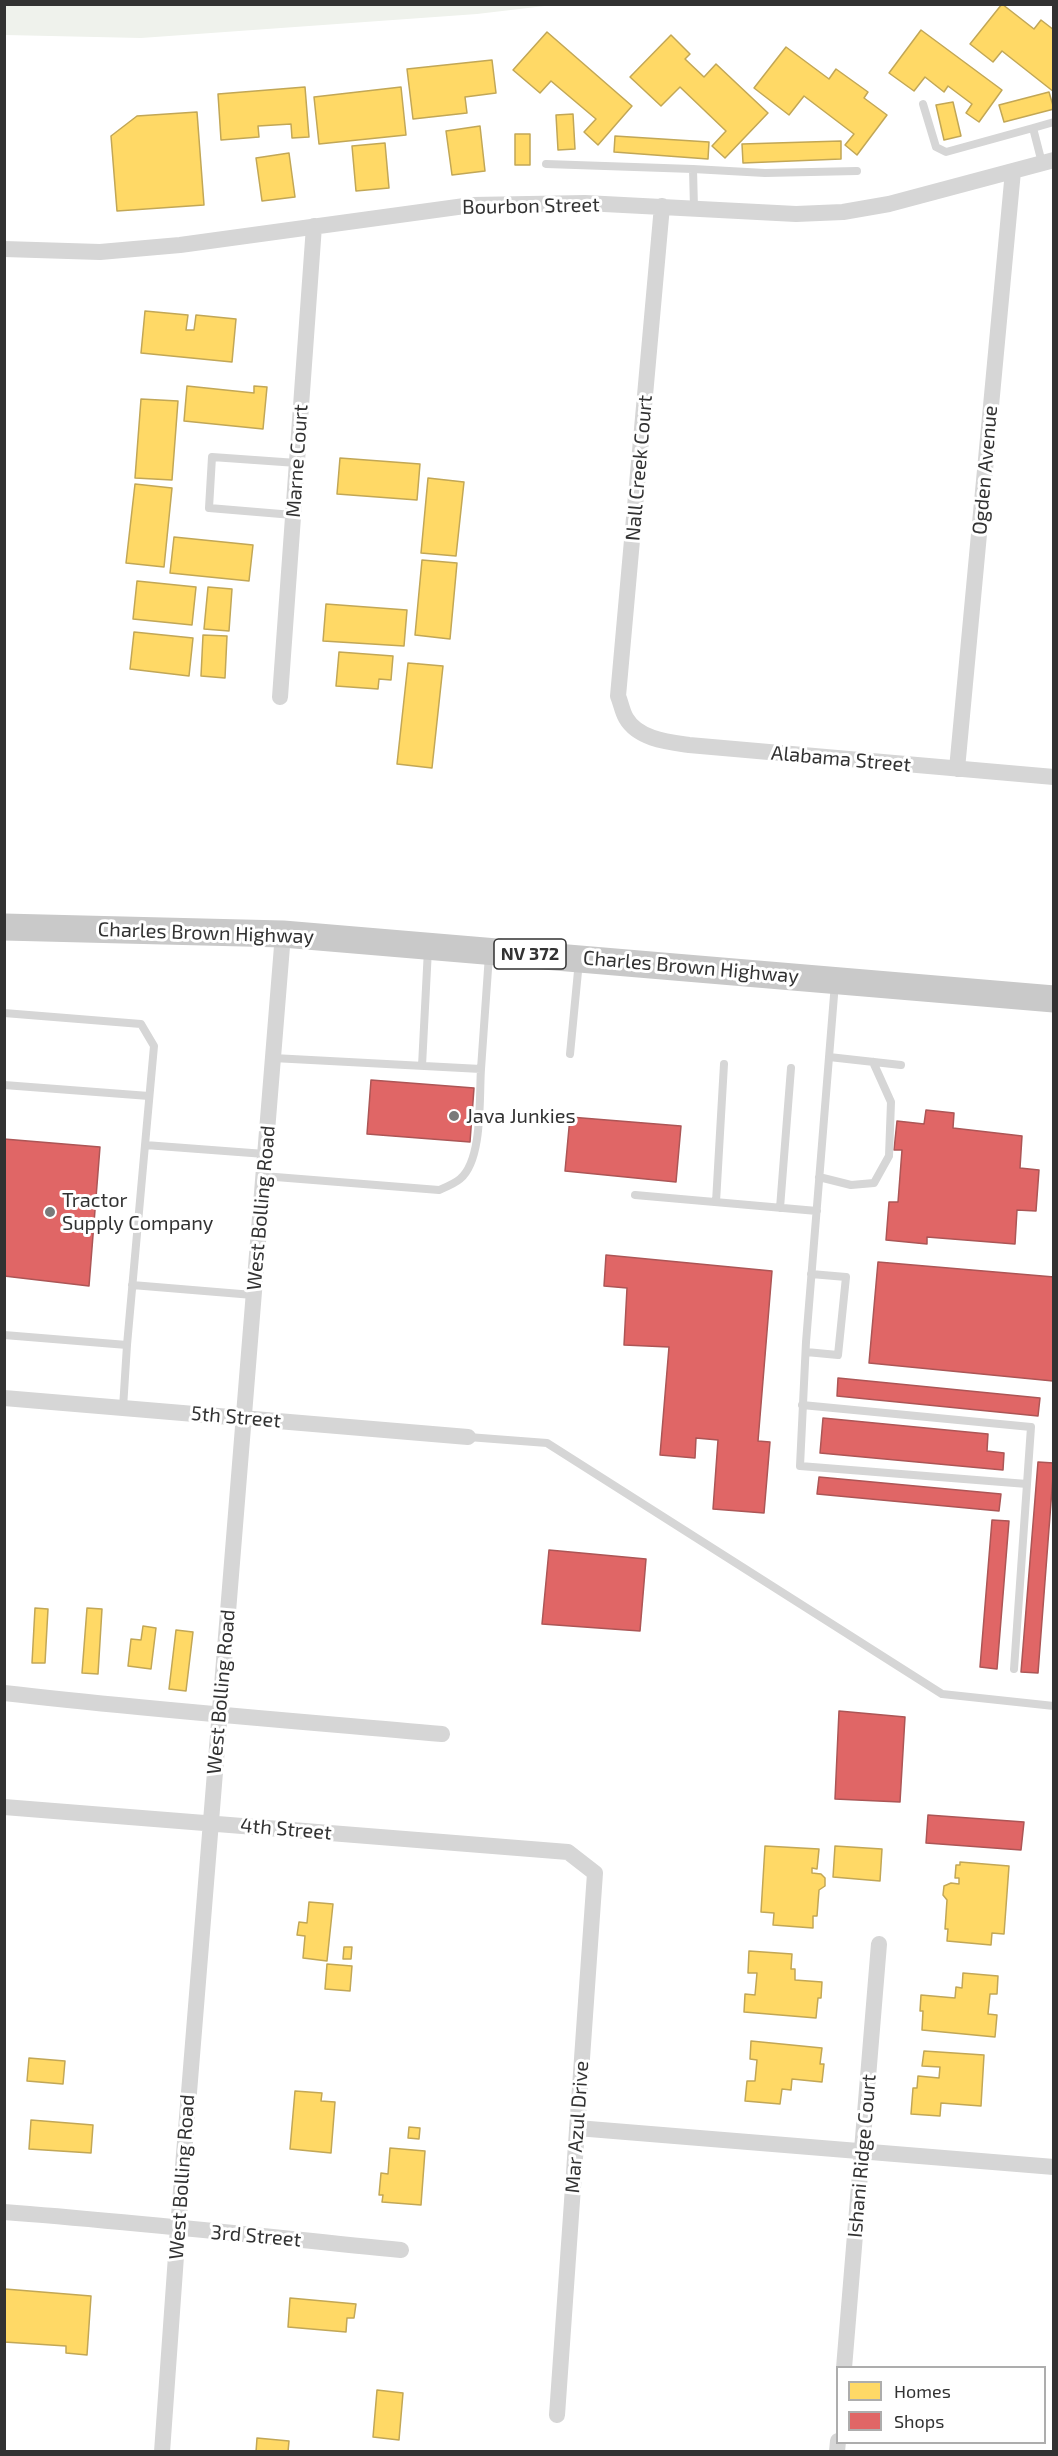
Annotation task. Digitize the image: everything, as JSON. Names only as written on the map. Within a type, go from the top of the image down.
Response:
[{"type":"main road","name":"Charles Brown Highway","points":[[4,927],[283,934],[1053,999]]},
{"type":"street","name":"Bourbon Street","points":[[4,249],[100,252],[180,245],[472,206],[585,203],[796,214],[843,212],[889,204],[1048,161]]},
{"type":"street","name":"Ogden Avenue","points":[[957,769],[1012,171]]},
{"type":"street","name":"Nall Creek Court","points":[[633,726],[626,719],[618,696],[662,206]]},
{"type":"street","name":"Marne Court","points":[[280,697],[314,226]]},
{"type":"street","name":"Alabama Street","points":[[633,726],[656,740],[689,746],[1053,777]]},
{"type":"street","name":"West Bolling Road","points":[[162,2451],[283,934]]},
{"type":"street","name":"5th Street","points":[[4,1398],[468,1437]]},
{"type":"street","points":[[4,1693],[141,1709],[442,1734]]},
{"type":"street","name":"4th Street","points":[[4,1806],[568,1852]]},
{"type":"street","name":"Mar Azul Drive","points":[[557,2415],[595,1873],[568,1852]]},
{"type":"street","name":"Ishani Ridge Court","points":[[844,2366],[879,1944]]},
{"type":"street","points":[[577,2128],[1053,2167]]},
{"type":"street","name":"3rd Street","points":[[4,2212],[117,2220],[401,2250]]},
{"type":"lane","points":[[923,104],[936,147],[946,152],[1053,122]]},
{"type":"lane","points":[[1033,128],[1048,161]]},
{"type":"lane","points":[[546,164],[765,172],[857,171]]},
{"type":"lane","points":[[693,169],[694,208]]},
{"type":"lane","points":[[293,514],[209,508],[212,458],[297,463]]},
{"type":"lane","points":[[422,1066],[429,946]]},
{"type":"lane","points":[[263,1176],[439,1190],[460,1179],[472,1160],[476,1147],[490,951]]},
{"type":"lane","points":[[570,1053],[580,958]]},
{"type":"lane","points":[[836,979],[802,1405],[800,1466],[1027,1484]]},
{"type":"lane","points":[[4,1013],[141,1024],[154,1046],[123,1408]]},
{"type":"lane","points":[[829,1057],[901,1065]]},
{"type":"lane","points":[[273,1058],[481,1069]]},
{"type":"lane","points":[[819,1178],[851,1185],[874,1183],[889,1156],[891,1102],[873,1062]]},
{"type":"lane","points":[[716,1202],[724,1064]]},
{"type":"lane","points":[[780,1208],[791,1068]]},
{"type":"lane","points":[[4,1085],[149,1096]]},
{"type":"lane","points":[[145,1145],[265,1154]]},
{"type":"lane","points":[[635,1195],[817,1211]]},
{"type":"lane","points":[[806,1352],[838,1355],[846,1277],[812,1274]]},
{"type":"lane","points":[[132,1285],[254,1295]]},
{"type":"lane","points":[[4,1335],[127,1345]]},
{"type":"lane","points":[[802,1405],[1031,1427],[1014,1669]]},
{"type":"lane","points":[[468,1437],[547,1443],[942,1694],[1053,1706]]},
{"type":"shaded area","points":[[5,4],[553,5],[477,14],[141,38],[5,35]]},
{"type":"building: Homes","points":[[1002,4],[1034,29],[1041,20],[1054,30],[1054,92],[1002,51],[993,62],[970,44]]},
{"type":"building: Homes","points":[[921,30],[1002,90],[979,122],[966,113],[972,104],[948,86],[944,92],[925,77],[914,91],[889,73]]},
{"type":"building: Homes","points":[[547,32],[632,106],[598,145],[584,132],[596,119],[551,81],[540,93],[513,70]]},
{"type":"building: Homes","points":[[671,35],[690,54],[685,59],[704,77],[716,64],[768,113],[725,158],[712,146],[726,131],[680,87],[661,106],[630,77]]},
{"type":"building: Homes","points":[[786,47],[829,79],[836,69],[868,92],[864,98],[887,115],[857,155],[845,145],[854,134],[804,96],[789,115],[754,88]]},
{"type":"building: Homes","points":[[492,60],[496,93],[465,97],[467,113],[413,119],[407,69]]},
{"type":"building: Homes","points":[[305,87],[309,137],[292,138],[291,124],[258,126],[259,137],[221,140],[218,94]]},
{"type":"building: Homes","points":[[401,87],[406,135],[319,144],[314,97]]},
{"type":"building: Homes","points":[[1049,92],[1054,109],[1004,122],[999,105]]},
{"type":"building: Homes","points":[[953,102],[961,136],[944,140],[936,105]]},
{"type":"building: Homes","points":[[197,112],[204,205],[117,211],[111,136],[137,116]]},
{"type":"building: Homes","points":[[573,114],[575,149],[558,150],[556,115]]},
{"type":"building: Homes","points":[[480,126],[485,171],[452,175],[446,131]]},
{"type":"building: Homes","points":[[515,134],[530,134],[530,165],[515,165]]},
{"type":"building: Homes","points":[[615,136],[709,142],[708,159],[614,152]]},
{"type":"building: Homes","points":[[841,141],[841,159],[743,163],[742,144]]},
{"type":"building: Homes","points":[[385,143],[389,188],[356,191],[352,146]]},
{"type":"building: Homes","points":[[289,153],[295,197],[262,201],[256,158]]},
{"type":"building: Homes","points":[[145,311],[188,315],[186,330],[194,330],[196,315],[236,319],[232,362],[141,353]]},
{"type":"building: Homes","points":[[187,386],[254,393],[254,386],[267,387],[263,429],[184,421]]},
{"type":"building: Homes","points":[[141,399],[178,401],[172,480],[135,478]]},
{"type":"building: Homes","points":[[340,458],[420,464],[417,500],[337,494]]},
{"type":"building: Homes","points":[[428,478],[464,482],[456,556],[421,553]]},
{"type":"building: Homes","points":[[135,484],[172,488],[164,567],[126,563]]},
{"type":"building: Homes","points":[[174,537],[253,545],[249,581],[170,573]]},
{"type":"building: Homes","points":[[422,560],[457,563],[450,639],[415,635]]},
{"type":"building: Homes","points":[[137,581],[196,587],[192,625],[133,619]]},
{"type":"building: Homes","points":[[208,587],[232,589],[229,631],[204,629]]},
{"type":"building: Homes","points":[[326,604],[407,610],[404,646],[323,641]]},
{"type":"building: Homes","points":[[134,632],[193,638],[189,676],[130,669]]},
{"type":"building: Homes","points":[[203,635],[227,636],[225,678],[201,676]]},
{"type":"building: Homes","points":[[339,652],[393,656],[391,680],[379,679],[378,689],[336,686]]},
{"type":"building: Homes","points":[[408,663],[443,666],[432,768],[397,764]]},
{"type":"building: Homes","points":[[35,1608],[48,1609],[45,1663],[32,1663]]},
{"type":"building: Homes","points":[[87,1608],[102,1609],[98,1674],[82,1673]]},
{"type":"building: Homes","points":[[143,1626],[156,1628],[151,1669],[128,1666],[131,1639],[141,1640]]},
{"type":"building: Homes","points":[[176,1630],[193,1632],[186,1691],[169,1689]]},
{"type":"building: Homes","points":[[765,1846],[819,1849],[817,1869],[812,1868],[812,1873],[821,1874],[825,1878],[825,1886],[819,1890],[817,1916],[813,1916],[813,1928],[773,1925],[774,1913],[761,1912]]},
{"type":"building: Homes","points":[[835,1846],[882,1849],[880,1881],[833,1877]]},
{"type":"building: Homes","points":[[960,1862],[1009,1866],[1004,1934],[992,1933],[991,1945],[947,1941],[948,1929],[945,1929],[947,1900],[943,1895],[944,1886],[951,1883],[959,1884],[959,1878],[955,1878],[956,1865],[960,1865]]},
{"type":"building: Homes","points":[[309,1902],[333,1904],[327,1961],[303,1958],[305,1936],[297,1935],[299,1922],[307,1923]]},
{"type":"building: Homes","points":[[344,1947],[352,1947],[351,1959],[343,1959]]},
{"type":"building: Homes","points":[[749,1951],[792,1954],[791,1969],[795,1969],[795,1980],[822,1982],[816,2018],[744,2012],[745,1994],[755,1995],[757,1973],[748,1973]]},
{"type":"building: Homes","points":[[327,1964],[352,1966],[350,1991],[325,1989]]},
{"type":"building: Homes","points":[[963,1973],[998,1976],[997,1994],[990,1994],[988,2014],[997,2015],[995,2037],[922,2030],[921,1995],[955,1998],[956,1987],[962,1988]]},
{"type":"building: Homes","points":[[751,2041],[822,2048],[820,2064],[824,2064],[822,2082],[792,2079],[791,2090],[782,2089],[780,2104],[745,2101],[747,2081],[755,2081],[757,2060],[750,2059]]},
{"type":"building: Homes","points":[[924,2051],[984,2055],[981,2106],[941,2103],[940,2116],[911,2114],[913,2088],[917,2088],[918,2076],[939,2078],[940,2067],[922,2066]]},
{"type":"building: Homes","points":[[29,2058],[65,2061],[63,2084],[27,2081]]},
{"type":"building: Homes","points":[[295,2091],[322,2093],[321,2101],[335,2102],[331,2153],[290,2149]]},
{"type":"building: Homes","points":[[31,2120],[93,2125],[91,2153],[29,2149]]},
{"type":"building: Homes","points":[[409,2127],[420,2128],[419,2139],[408,2138]]},
{"type":"building: Homes","points":[[390,2148],[425,2151],[421,2205],[382,2202],[383,2195],[379,2195],[381,2173],[388,2174]]},
{"type":"building: Homes","points":[[5,2289],[91,2296],[87,2355],[66,2353],[66,2346],[4,2342]]},
{"type":"building: Homes","points":[[290,2298],[356,2304],[354,2318],[347,2318],[346,2332],[288,2327]]},
{"type":"building: Homes","points":[[377,2390],[403,2393],[399,2440],[373,2437]]},
{"type":"building: Homes","points":[[257,2438],[289,2441],[288,2452],[256,2452]]},
{"type":"building: Shops","points":[[371,1080],[474,1088],[470,1142],[367,1134]]},
{"type":"building: Shops","points":[[926,1110],[954,1113],[953,1128],[1022,1136],[1020,1168],[1039,1170],[1036,1211],[1017,1210],[1015,1244],[927,1237],[927,1244],[886,1240],[889,1202],[898,1202],[902,1150],[894,1150],[897,1121],[924,1124]]},
{"type":"building: Shops","points":[[570,1117],[681,1126],[676,1182],[565,1171]]},
{"type":"building: Shops","name":"Tractor Supply Company","points":[[4,1139],[100,1147],[89,1286],[4,1276]]},
{"type":"building: Shops","points":[[606,1255],[772,1271],[758,1441],[770,1442],[764,1513],[713,1509],[718,1440],[696,1438],[695,1458],[660,1455],[669,1347],[624,1345],[627,1288],[604,1286]]},
{"type":"building: Shops","points":[[878,1262],[1054,1277],[1053,1381],[869,1363]]},
{"type":"building: Shops","points":[[838,1378],[1040,1398],[1038,1416],[837,1396]]},
{"type":"building: Shops","points":[[823,1418],[988,1434],[987,1451],[1004,1453],[1003,1470],[820,1453]]},
{"type":"building: Shops","points":[[1038,1462],[1054,1463],[1038,1673],[1021,1672]]},
{"type":"building: Shops","points":[[819,1477],[1001,1494],[999,1511],[817,1494]]},
{"type":"building: Shops","points":[[992,1520],[1009,1521],[997,1669],[980,1667]]},
{"type":"building: Shops","points":[[549,1550],[646,1559],[640,1631],[542,1624]]},
{"type":"building: Shops","points":[[839,1711],[905,1717],[900,1802],[835,1799]]},
{"type":"building: Shops","points":[[928,1815],[1024,1822],[1021,1850],[926,1843]]},
{"type":"place","name":"Java Junkies","points":[[454,1116]]},
{"type":"place","name":"Tractor Supply Company","points":[[50,1212]]}]
